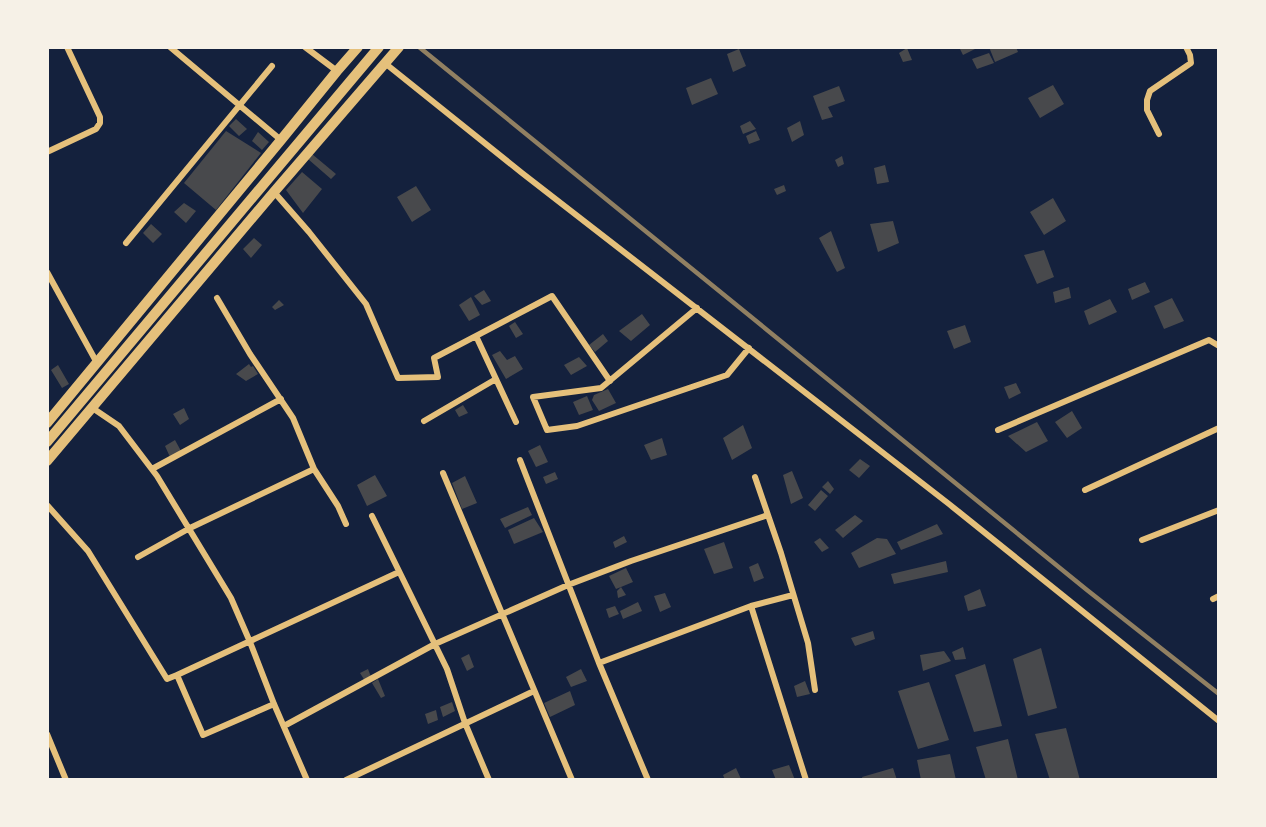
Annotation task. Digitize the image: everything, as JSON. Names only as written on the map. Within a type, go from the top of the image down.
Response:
[{"type":"main road","points":[[47,423],[358,47]]},
{"type":"main road","points":[[47,442],[379,47]]},
{"type":"main road","points":[[47,461],[399,47]]},
{"type":"street","points":[[47,152],[96,129],[100,123],[100,117],[67,47]]},
{"type":"street","points":[[170,47],[281,140]]},
{"type":"street","points":[[305,47],[337,71]]},
{"type":"street","points":[[1159,134],[1147,110],[1147,100],[1150,91],[1191,62],[1186,47]]},
{"type":"street","points":[[386,64],[522,173],[949,504],[1219,722]]},
{"type":"street","points":[[126,243],[272,66]]},
{"type":"street","points":[[274,192],[366,304],[398,378],[438,377],[434,358],[552,296],[610,381]]},
{"type":"street","points":[[47,272],[97,363]]},
{"type":"street","points":[[217,298],[293,418],[314,469],[338,506],[346,524]]},
{"type":"street","points":[[697,309],[601,388],[533,397],[547,430],[577,426],[727,375],[749,348]]},
{"type":"street","points":[[476,336],[516,422]]},
{"type":"street","points":[[999,430],[1209,340],[1219,347]]},
{"type":"street","points":[[424,421],[496,379]]},
{"type":"street","points":[[152,469],[281,399]]},
{"type":"street","points":[[91,407],[119,426],[152,469],[231,598],[307,780]]},
{"type":"street","points":[[1085,490],[1219,428]]},
{"type":"street","points":[[520,460],[568,586],[648,780]]},
{"type":"street","points":[[138,557],[190,528],[314,469]]},
{"type":"street","points":[[443,473],[572,780]]},
{"type":"street","points":[[755,477],[808,643],[815,690]]},
{"type":"street","points":[[47,505],[88,551],[167,679],[399,572]]},
{"type":"street","points":[[1142,540],[1219,510]]},
{"type":"street","points":[[284,726],[435,644],[568,586],[631,561],[768,515]]},
{"type":"street","points":[[372,516],[447,669],[487,779]]},
{"type":"street","points":[[599,663],[751,606],[793,595]]},
{"type":"street","points":[[751,606],[806,780]]},
{"type":"street","points":[[177,675],[203,735],[274,704]]},
{"type":"street","points":[[346,780],[534,691]]},
{"type":"street","points":[[47,734],[66,780]]},
{"type":"building","points":[[959,47],[979,47],[963,55]]},
{"type":"building","points":[[989,47],[1016,47],[1018,52],[995,62]]},
{"type":"building","points":[[907,48],[912,60],[903,62],[899,53]]},
{"type":"building","points":[[739,49],[746,66],[733,72],[727,54]]},
{"type":"building","points":[[989,53],[994,63],[977,69],[972,59]]},
{"type":"building","points":[[711,78],[718,94],[692,105],[686,88]]},
{"type":"building","points":[[1053,85],[1064,104],[1040,118],[1028,98]]},
{"type":"building","points":[[839,86],[845,101],[828,107],[833,117],[822,120],[813,96]]},
{"type":"building","points":[[236,119],[247,129],[239,136],[229,126]]},
{"type":"building","points":[[750,121],[756,129],[743,134],[740,126]]},
{"type":"building","points":[[800,121],[804,135],[792,142],[787,128]]},
{"type":"building","points":[[226,131],[261,153],[216,210],[184,183]]},
{"type":"building","points":[[756,131],[760,140],[749,144],[746,136]]},
{"type":"building","points":[[258,132],[269,142],[262,150],[252,141]]},
{"type":"building","points":[[312,154],[336,174],[331,179],[308,159]]},
{"type":"building","points":[[842,156],[844,164],[838,167],[835,160]]},
{"type":"building","points":[[885,165],[889,182],[877,184],[874,168]]},
{"type":"building","points":[[302,172],[322,189],[303,213],[286,190]]},
{"type":"building","points":[[784,185],[786,191],[777,195],[774,189]]},
{"type":"building","points":[[416,186],[431,210],[412,222],[397,197]]},
{"type":"building","points":[[1053,198],[1066,221],[1044,235],[1030,212]]},
{"type":"building","points":[[184,203],[196,211],[186,223],[174,212]]},
{"type":"building","points":[[893,221],[899,243],[878,252],[870,224]]},
{"type":"building","points":[[151,224],[162,234],[153,243],[143,233]]},
{"type":"building","points":[[831,231],[845,268],[837,272],[819,238]]},
{"type":"building","points":[[254,238],[262,245],[251,258],[243,249]]},
{"type":"building","points":[[1044,250],[1054,277],[1037,284],[1024,255]]},
{"type":"building","points":[[1145,282],[1150,292],[1132,300],[1128,289]]},
{"type":"building","points":[[1069,287],[1071,298],[1055,303],[1053,292]]},
{"type":"building","points":[[484,290],[491,301],[482,305],[474,296]]},
{"type":"building","points":[[471,297],[480,315],[469,321],[459,305]]},
{"type":"building","points":[[1172,298],[1184,321],[1164,329],[1154,306]]},
{"type":"building","points":[[1110,299],[1117,312],[1089,325],[1084,311]]},
{"type":"building","points":[[279,300],[284,305],[275,310],[272,307]]},
{"type":"building","points":[[642,314],[650,325],[631,341],[619,331]]},
{"type":"building","points":[[515,322],[523,334],[516,338],[509,326]]},
{"type":"building","points":[[965,325],[971,342],[954,349],[947,331]]},
{"type":"building","points":[[603,334],[608,341],[595,352],[589,345]]},
{"type":"building","points":[[500,351],[507,360],[515,356],[523,369],[506,379],[492,355]]},
{"type":"building","points":[[579,357],[587,366],[571,375],[564,365]]},
{"type":"building","points":[[249,364],[258,374],[246,381],[236,374]]},
{"type":"building","points":[[58,365],[69,384],[62,388],[51,370]]},
{"type":"building","points":[[1016,383],[1021,393],[1009,399],[1004,387]]},
{"type":"building","points":[[608,389],[616,403],[599,411],[592,400],[594,395]]},
{"type":"building","points":[[587,396],[593,410],[579,415],[573,402]]},
{"type":"building","points":[[463,405],[468,413],[459,417],[455,410]]},
{"type":"building","points":[[184,408],[189,419],[180,425],[173,414]]},
{"type":"building","points":[[1072,411],[1082,428],[1067,438],[1055,422]]},
{"type":"building","points":[[1037,422],[1048,441],[1026,452],[1008,436]]},
{"type":"building","points":[[743,425],[752,448],[732,460],[723,438]]},
{"type":"building","points":[[662,438],[667,455],[651,460],[644,445]]},
{"type":"building","points":[[175,440],[181,451],[170,457],[165,446]]},
{"type":"building","points":[[540,445],[548,462],[536,467],[528,451]]},
{"type":"building","points":[[860,459],[870,466],[859,478],[849,470]]},
{"type":"building","points":[[792,471],[803,498],[791,504],[783,475]]},
{"type":"building","points":[[555,472],[558,479],[546,484],[543,477]]},
{"type":"building","points":[[375,475],[387,496],[367,506],[357,485]]},
{"type":"building","points":[[465,476],[477,503],[462,509],[452,483]]},
{"type":"building","points":[[828,481],[834,489],[830,494],[822,487]]},
{"type":"building","points":[[821,490],[828,496],[815,511],[808,505]]},
{"type":"building","points":[[528,507],[532,515],[505,528],[500,519]]},
{"type":"building","points":[[855,515],[863,521],[843,538],[835,530]]},
{"type":"building","points":[[534,518],[543,532],[514,544],[508,530]]},
{"type":"building","points":[[937,524],[943,534],[901,550],[897,542]]},
{"type":"building","points":[[624,536],[627,542],[615,548],[613,542]]},
{"type":"building","points":[[820,538],[829,548],[822,552],[814,542]]},
{"type":"building","points":[[877,538],[887,539],[896,554],[859,568],[851,553]]},
{"type":"building","points":[[724,542],[733,568],[714,574],[704,549]]},
{"type":"building","points":[[946,561],[948,572],[894,584],[891,574]]},
{"type":"building","points":[[758,563],[764,578],[754,582],[749,567]]},
{"type":"building","points":[[626,568],[633,582],[616,589],[609,576]]},
{"type":"building","points":[[621,587],[626,595],[618,598],[617,591]]},
{"type":"building","points":[[980,589],[986,606],[968,611],[964,596]]},
{"type":"building","points":[[665,593],[671,607],[660,612],[654,596]]},
{"type":"building","points":[[638,602],[642,611],[623,619],[620,611]]},
{"type":"building","points":[[615,606],[619,614],[609,618],[606,609]]},
{"type":"building","points":[[873,631],[875,639],[855,646],[851,638]]},
{"type":"building","points":[[963,647],[966,659],[955,660],[952,652]]},
{"type":"building","points":[[1041,648],[1057,708],[1028,716],[1013,659]]},
{"type":"building","points":[[944,651],[951,661],[923,671],[920,655]]},
{"type":"building","points":[[469,654],[474,667],[467,671],[461,658]]},
{"type":"building","points":[[985,664],[1002,726],[974,732],[955,675]]},
{"type":"building","points":[[368,669],[371,677],[365,681],[360,673]]},
{"type":"building","points":[[581,669],[587,681],[571,687],[566,677]]},
{"type":"building","points":[[378,679],[385,696],[381,698],[372,683]]},
{"type":"building","points":[[805,681],[810,694],[797,697],[794,686]]},
{"type":"building","points":[[929,682],[949,740],[918,749],[898,691]]},
{"type":"building","points":[[570,691],[575,705],[550,717],[544,703]]},
{"type":"building","points":[[452,702],[455,711],[443,717],[440,707]]},
{"type":"building","points":[[436,710],[438,720],[428,724],[425,714]]},
{"type":"building","points":[[1066,728],[1080,780],[1050,780],[1035,734]]},
{"type":"building","points":[[1008,739],[1018,780],[986,780],[976,747]]},
{"type":"building","points":[[950,754],[956,780],[921,780],[917,760]]},
{"type":"building","points":[[789,765],[795,780],[776,780],[772,770]]},
{"type":"building","points":[[736,768],[741,779],[725,780],[723,775]]},
{"type":"building","points":[[893,768],[897,780],[863,780],[862,777]]},
{"type":"railway","points":[[419,47],[1087,590],[1219,694]]}]
